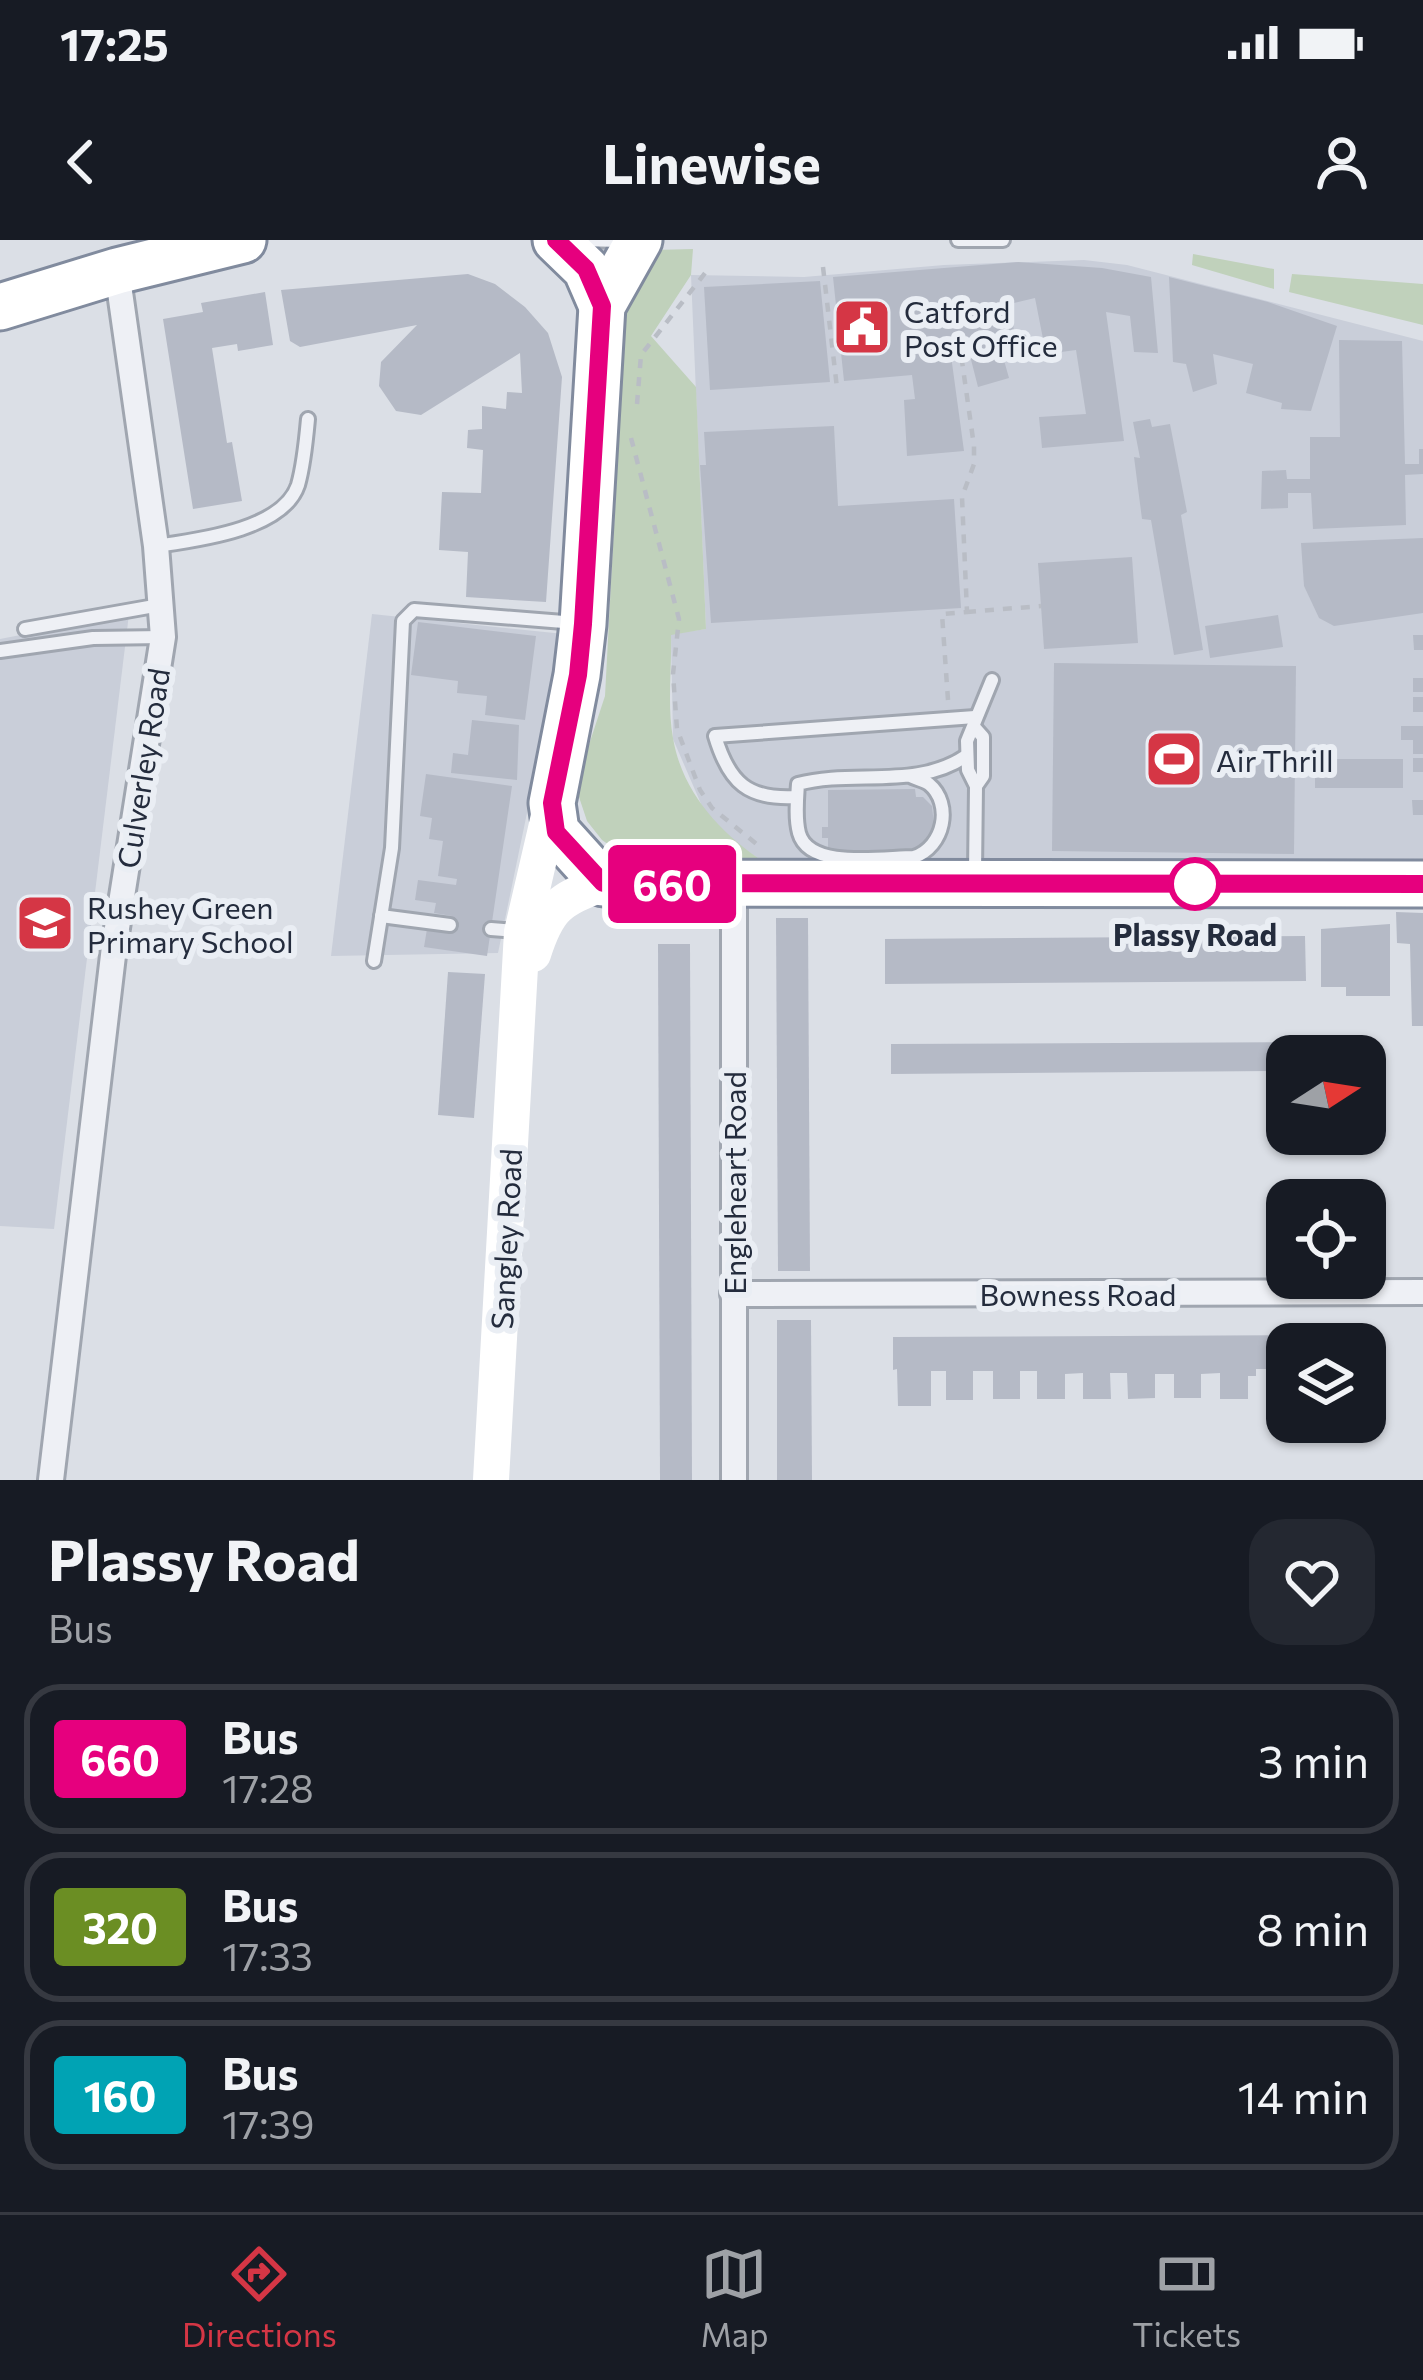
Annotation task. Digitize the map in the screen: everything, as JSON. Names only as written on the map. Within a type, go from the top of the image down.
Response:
[{"type":"highway","points":[[0,307],[116,271],[243,240]]},
{"type":"highway","points":[[556,240],[586,269],[602,306]]},
{"type":"highway","name":"Sangley Road","points":[[552,803],[578,675],[602,306],[639,240]]},
{"type":"highway","points":[[552,803],[556,832],[603,883],[1423,884]]},
{"type":"street","name":"Culverley Road","points":[[51,1480],[114,947],[163,637],[156,546],[116,271]]},
{"type":"street","name":"Sangley Road","points":[[490,1480],[519,998],[507,930],[552,803]]},
{"type":"street","name":"Sangley Road","points":[[519,998],[543,921],[562,899],[603,883]]},
{"type":"street","name":"Engleheart Road","points":[[734,885],[734,1480]]},
{"type":"street","name":"Bowness Road","points":[[733,1294],[1423,1292]]},
{"type":"lane","points":[[577,240],[624,240]]},
{"type":"lane","points":[[958,240],[1003,240]]},
{"type":"lane","points":[[156,546],[255,523],[279,512],[297,488],[308,419]]},
{"type":"lane","points":[[26,628],[163,605]]},
{"type":"lane","points":[[374,961],[392,848],[403,621],[414,610],[583,624]]},
{"type":"lane","points":[[0,651],[93,638],[163,637]]},
{"type":"lane","points":[[974,885],[976,786],[966,756],[967,741],[992,680]]},
{"type":"lane","points":[[797,797],[770,799],[749,791],[730,771],[716,736],[949,718],[975,723],[983,737],[983,776],[976,786]]},
{"type":"lane","points":[[910,776],[929,784],[940,799],[937,845],[914,857],[826,858],[813,853],[799,833],[798,784],[815,779],[910,776],[950,767],[966,756]]},
{"type":"lane","points":[[381,916],[450,925]]},
{"type":"path","points":[[823,267],[838,388]]},
{"type":"path","points":[[637,404],[641,355],[709,268]]},
{"type":"path","points":[[959,340],[974,446],[974,464],[962,496],[967,612]]},
{"type":"path","points":[[632,438],[679,619],[673,674],[677,729],[700,790],[712,808],[730,826],[768,850]]},
{"type":"path","points":[[949,718],[942,614],[1041,606]]},
{"type":"shaded area","points":[[1084,260],[1127,265],[1423,341],[1423,862],[764,862],[735,843],[705,813],[673,739],[671,634],[706,629],[691,275],[804,277]]},
{"type":"shaded area","name":"Rushey Green Primary School","points":[[129,614],[54,1229],[0,1226],[0,639]]},
{"type":"shaded area","points":[[372,614],[564,634],[498,953],[331,956]]},
{"type":"green space","points":[[693,249],[691,275],[651,336],[696,387],[706,629],[671,635],[671,725],[678,758],[694,793],[732,838],[764,862],[628,858],[602,840],[587,821],[579,797],[578,778],[605,696],[627,281],[654,250]]},
{"type":"green space","points":[[1193,254],[1274,269],[1274,289],[1192,265]]},
{"type":"green space","points":[[1292,274],[1423,284],[1423,325],[1289,292]]},
{"type":"building","points":[[1018,262],[1151,277],[1158,353],[1134,352],[1130,316],[1106,312],[1124,441],[1042,448],[1039,417],[1086,414],[1076,350],[1046,354],[1035,298],[1010,304],[1015,338],[998,339],[1009,378],[978,387],[966,340],[949,341],[964,451],[907,456],[904,400],[915,399],[912,375],[844,381],[833,277]]},
{"type":"building","points":[[468,274],[495,284],[525,307],[548,333],[562,377],[546,602],[466,597],[468,552],[439,550],[442,492],[481,493],[483,450],[467,448],[468,430],[482,429],[482,406],[506,409],[507,392],[522,393],[520,353],[421,415],[396,411],[379,386],[381,362],[417,325],[300,347],[290,341],[281,290]]},
{"type":"building","points":[[1169,277],[1268,302],[1337,326],[1311,411],[1281,409],[1282,403],[1246,393],[1253,364],[1213,354],[1217,384],[1193,392],[1186,364],[1173,362]]},
{"type":"building","points":[[820,281],[830,382],[710,390],[704,287]]},
{"type":"building","points":[[265,292],[273,345],[238,351],[237,344],[212,348],[242,501],[193,509],[163,319],[203,312],[201,303]]},
{"type":"building","points":[[1339,340],[1402,341],[1405,464],[1419,464],[1419,449],[1423,449],[1423,474],[1405,475],[1406,525],[1313,529],[1311,493],[1288,493],[1288,508],[1261,509],[1262,471],[1286,470],[1287,479],[1310,479],[1310,437],[1340,437]]},
{"type":"building","points":[[1150,419],[1152,427],[1170,424],[1187,512],[1181,515],[1203,650],[1174,655],[1151,520],[1142,519],[1134,457],[1140,458],[1133,422]]},
{"type":"building","points":[[834,426],[838,506],[954,499],[961,608],[711,623],[700,465],[706,465],[704,432]]},
{"type":"building","points":[[1423,538],[1423,613],[1334,626],[1319,618],[1304,586],[1301,543]]},
{"type":"building","points":[[1132,557],[1138,643],[1044,649],[1038,563]]},
{"type":"building","points":[[1278,615],[1283,647],[1210,658],[1205,626]]},
{"type":"building","points":[[418,622],[536,636],[525,720],[485,715],[487,696],[457,693],[458,681],[411,675]]},
{"type":"building","points":[[1413,635],[1423,635],[1423,650],[1414,650]]},
{"type":"building","name":"Air Thrill","points":[[1054,663],[1296,666],[1294,854],[1052,851]]},
{"type":"building","points":[[1413,678],[1423,678],[1423,692],[1413,692]]},
{"type":"building","points":[[1413,697],[1423,697],[1423,712],[1413,712]]},
{"type":"building","points":[[472,720],[519,725],[517,780],[451,773],[453,753],[468,755]]},
{"type":"building","points":[[1401,726],[1423,726],[1423,754],[1413,754],[1413,740],[1401,740]]},
{"type":"building","points":[[1413,758],[1423,758],[1423,772],[1413,772]]},
{"type":"building","points":[[1315,759],[1403,759],[1403,788],[1315,788]]},
{"type":"building","points":[[426,774],[512,786],[487,956],[424,947],[427,929],[449,932],[452,916],[434,913],[436,903],[415,900],[418,880],[456,885],[457,879],[438,876],[443,841],[429,839],[432,818],[420,816]]},
{"type":"building","points":[[915,789],[916,797],[932,806],[935,835],[915,855],[828,855],[822,827],[828,827],[828,790]]},
{"type":"building","points":[[1412,800],[1423,800],[1423,815],[1413,815]]},
{"type":"building","points":[[1396,912],[1423,913],[1423,1026],[1412,1026],[1410,944],[1397,943]]},
{"type":"building","points":[[776,918],[808,918],[810,1271],[778,1271]]},
{"type":"building","points":[[1390,924],[1390,996],[1346,996],[1346,987],[1321,987],[1321,929]]},
{"type":"building","points":[[1305,936],[1306,981],[885,984],[885,939]]},
{"type":"building","points":[[658,944],[690,944],[692,1480],[660,1480]]},
{"type":"building","points":[[448,972],[485,974],[474,1118],[438,1115]]},
{"type":"building","points":[[1266,1042],[1266,1071],[891,1074],[891,1044]]},
{"type":"building","points":[[777,1320],[811,1320],[812,1480],[777,1480]]},
{"type":"building","points":[[1266,1335],[1266,1369],[1256,1369],[1256,1376],[1248,1376],[1248,1399],[1220,1399],[1220,1373],[1201,1374],[1201,1398],[1174,1398],[1174,1374],[1155,1374],[1155,1398],[1128,1399],[1127,1373],[1110,1373],[1111,1399],[1083,1399],[1083,1373],[1065,1374],[1065,1399],[1037,1399],[1037,1371],[1020,1371],[1020,1399],[993,1399],[993,1371],[973,1371],[973,1400],[946,1400],[946,1371],[931,1371],[931,1406],[898,1406],[893,1337]]},
{"type":"bus line","name":"660","points":[[556,240],[586,269],[602,306],[578,675],[552,803],[556,832],[603,883],[1423,884]]},
{"type":"place","name":"Catford Post Office","points":[[862,327]]},
{"type":"place","name":"Air Thrill","points":[[1174,759]]},
{"type":"place","name":"Plassy Road","points":[[1195,884]]},
{"type":"place","name":"Rushey Green Primary School","points":[[45,923]]}]
